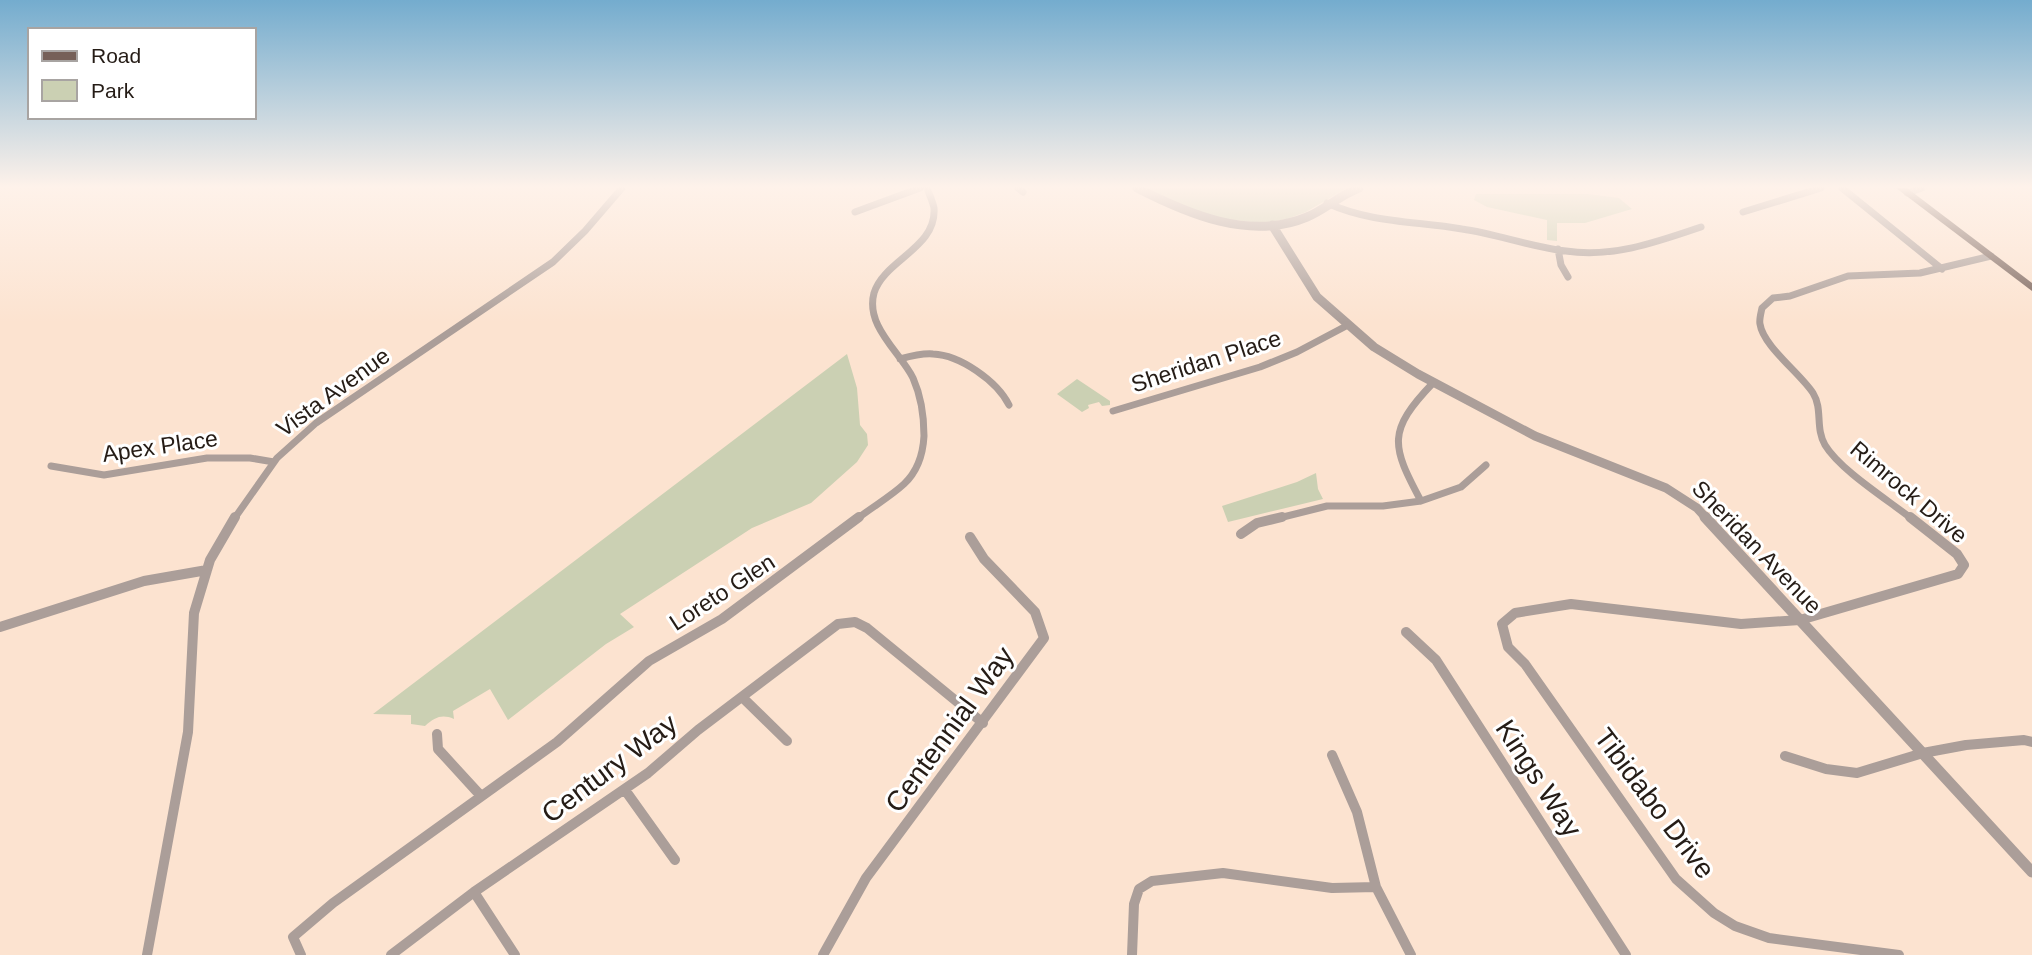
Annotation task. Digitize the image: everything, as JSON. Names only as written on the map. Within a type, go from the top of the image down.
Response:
[{"type":"main road","points":[[1960,233],[2032,288]]},
{"type":"street","name":"Vista Avenue","points":[[147,955],[188,732],[194,613],[207,570],[240,508],[274,462],[316,423],[553,262],[583,233]]},
{"type":"street","name":"Loreto Glen","points":[[301,955],[293,937],[333,903],[557,742],[649,661],[722,619],[905,483],[920,462],[923,443],[917,392],[913,378],[877,323],[872,305],[877,286],[925,233]]},
{"type":"street","name":"Sheridan Avenue","points":[[1276,233],[1306,284],[1348,325],[1433,383],[1554,445],[1645,477],[1680,495],[1697,508],[2032,872]]},
{"type":"street","points":[[1474,233],[1558,250],[1591,253],[1628,249],[1682,233]]},
{"type":"street","points":[[1897,233],[1942,269]]},
{"type":"street","points":[[1558,250],[1561,265],[1568,277]]},
{"type":"street","name":"Rimrock Drive","points":[[1525,664],[1501,637],[1502,624],[1514,613],[1571,604],[1741,624],[1800,620],[1958,574],[1964,565],[1957,554],[1840,462],[1825,445],[1818,428],[1818,405],[1814,393],[1767,338],[1760,325],[1762,308],[1773,298],[1790,296],[1848,276],[1906,274],[1942,269],[1991,256]]},
{"type":"street","name":"Sheridan Place","points":[[1113,411],[1260,367],[1297,352],[1348,325]]},
{"type":"street","points":[[900,359],[928,353],[951,356],[1003,391],[1010,405]]},
{"type":"street","points":[[1421,501],[1400,463],[1397,451],[1398,428],[1412,403],[1433,383]]},
{"type":"street","name":"Apex Place","points":[[51,466],[103,475],[211,456],[254,457],[274,462]]},
{"type":"street","points":[[1241,534],[1256,523],[1327,506],[1382,506],[1421,501],[1461,486],[1486,465]]},
{"type":"street","name":"Centennial Way","points":[[823,955],[866,878],[1044,638],[1035,612],[984,559],[970,537]]},
{"type":"street","points":[[0,626],[144,581],[207,570]]},
{"type":"street","name":"Century Way","points":[[391,955],[474,892],[625,790],[838,624],[855,622],[867,628],[983,723]]},
{"type":"street","name":"Kings Way","points":[[1406,632],[1436,660],[1626,955]]},
{"type":"street","name":"Tibidabo Drive","points":[[1525,664],[1676,879],[1714,913],[1735,926],[1769,938],[1899,955]]},
{"type":"street","points":[[741,697],[787,741]]},
{"type":"street","points":[[438,734],[438,750],[481,796]]},
{"type":"street","points":[[1785,756],[1826,769],[1857,773],[1923,753],[1966,745],[2024,740],[2032,742]]},
{"type":"street","points":[[1332,755],[1357,812],[1376,887],[1410,955]]},
{"type":"street","points":[[625,790],[675,860]]},
{"type":"street","points":[[1132,955],[1136,897],[1139,889],[1152,881],[1223,873],[1332,888],[1376,887]]},
{"type":"street","points":[[474,892],[515,955]]},
{"type":"green space","points":[[1547,233],[1557,233],[1557,241],[1547,240]]},
{"type":"green space","points":[[847,354],[857,388],[860,425],[867,434],[868,445],[857,462],[811,503],[752,528],[620,614],[634,627],[606,644],[508,720],[490,689],[453,711],[454,719],[439,717],[425,726],[411,724],[411,715],[373,714]]},
{"type":"green space","points":[[1077,379],[1110,401],[1110,405],[1102,406],[1099,402],[1088,405],[1089,408],[1082,412],[1057,394]]},
{"type":"green space","points":[[1316,473],[1318,489],[1323,499],[1228,522],[1222,506],[1297,482]]}]
